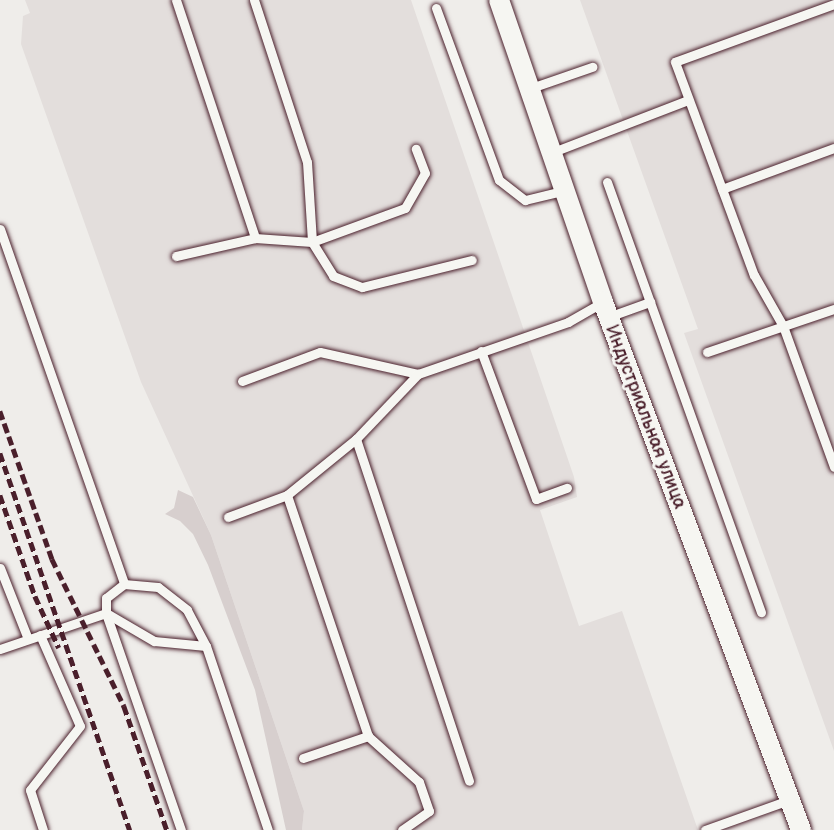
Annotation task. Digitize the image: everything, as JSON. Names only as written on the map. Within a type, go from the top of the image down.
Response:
[{"type":"street","name":"Индустриальная улица","points":[[499,0],[566,190],[605,310],[801,830]]},
{"type":"lane","points":[[177,0],[255,237]]},
{"type":"lane","points":[[254,0],[307,162],[312,242],[333,276],[362,286],[472,260]]},
{"type":"lane","points":[[834,4],[675,63],[754,275],[783,326],[834,467]]},
{"type":"lane","points":[[436,8],[499,180],[525,200],[566,190]]},
{"type":"lane","points":[[531,88],[592,68]]},
{"type":"lane","points":[[553,152],[688,100]]},
{"type":"lane","points":[[722,189],[834,148]]},
{"type":"lane","points":[[176,256],[255,237],[312,242],[405,208],[425,173],[416,149]]},
{"type":"lane","points":[[607,182],[760,612]]},
{"type":"lane","points":[[0,229],[124,584]]},
{"type":"lane","points":[[228,517],[287,495],[356,439],[418,375],[481,351],[605,310],[650,302]]},
{"type":"lane","points":[[707,351],[834,309]]},
{"type":"lane","points":[[481,351],[536,499],[567,488]]},
{"type":"lane","points":[[242,381],[320,352],[418,375]]},
{"type":"lane","points":[[356,439],[469,781]]},
{"type":"lane","points":[[287,495],[368,736],[419,782],[429,811],[402,830]]},
{"type":"lane","points":[[0,568],[28,639]]},
{"type":"lane","points":[[181,830],[106,614],[106,598],[124,584],[158,587],[186,610],[206,646],[268,830]]},
{"type":"lane","points":[[0,649],[106,614],[154,641],[206,646]]},
{"type":"lane","points":[[40,635],[80,726],[30,789],[43,830]]},
{"type":"lane","points":[[303,758],[368,736]]},
{"type":"lane","points":[[705,830],[789,800]]},
{"type":"shaded area","points":[[25,0],[411,0],[574,477],[577,497],[540,510],[579,626],[622,611],[698,830],[302,830],[304,811],[211,535],[141,382],[21,44],[23,16],[30,13]]},
{"type":"shaded area","points":[[580,0],[834,0],[834,751],[684,333],[698,329]]},
{"type":"shaded area","points":[[178,490],[193,497],[211,535],[304,811],[302,830],[286,830],[255,690],[208,565],[193,534],[180,521],[165,514],[174,508]]},
{"type":"railway","points":[[0,411],[52,559],[124,706],[167,830]]},
{"type":"railway","points":[[0,453],[130,830]]},
{"type":"railway","points":[[0,495],[35,596],[59,648]]}]
